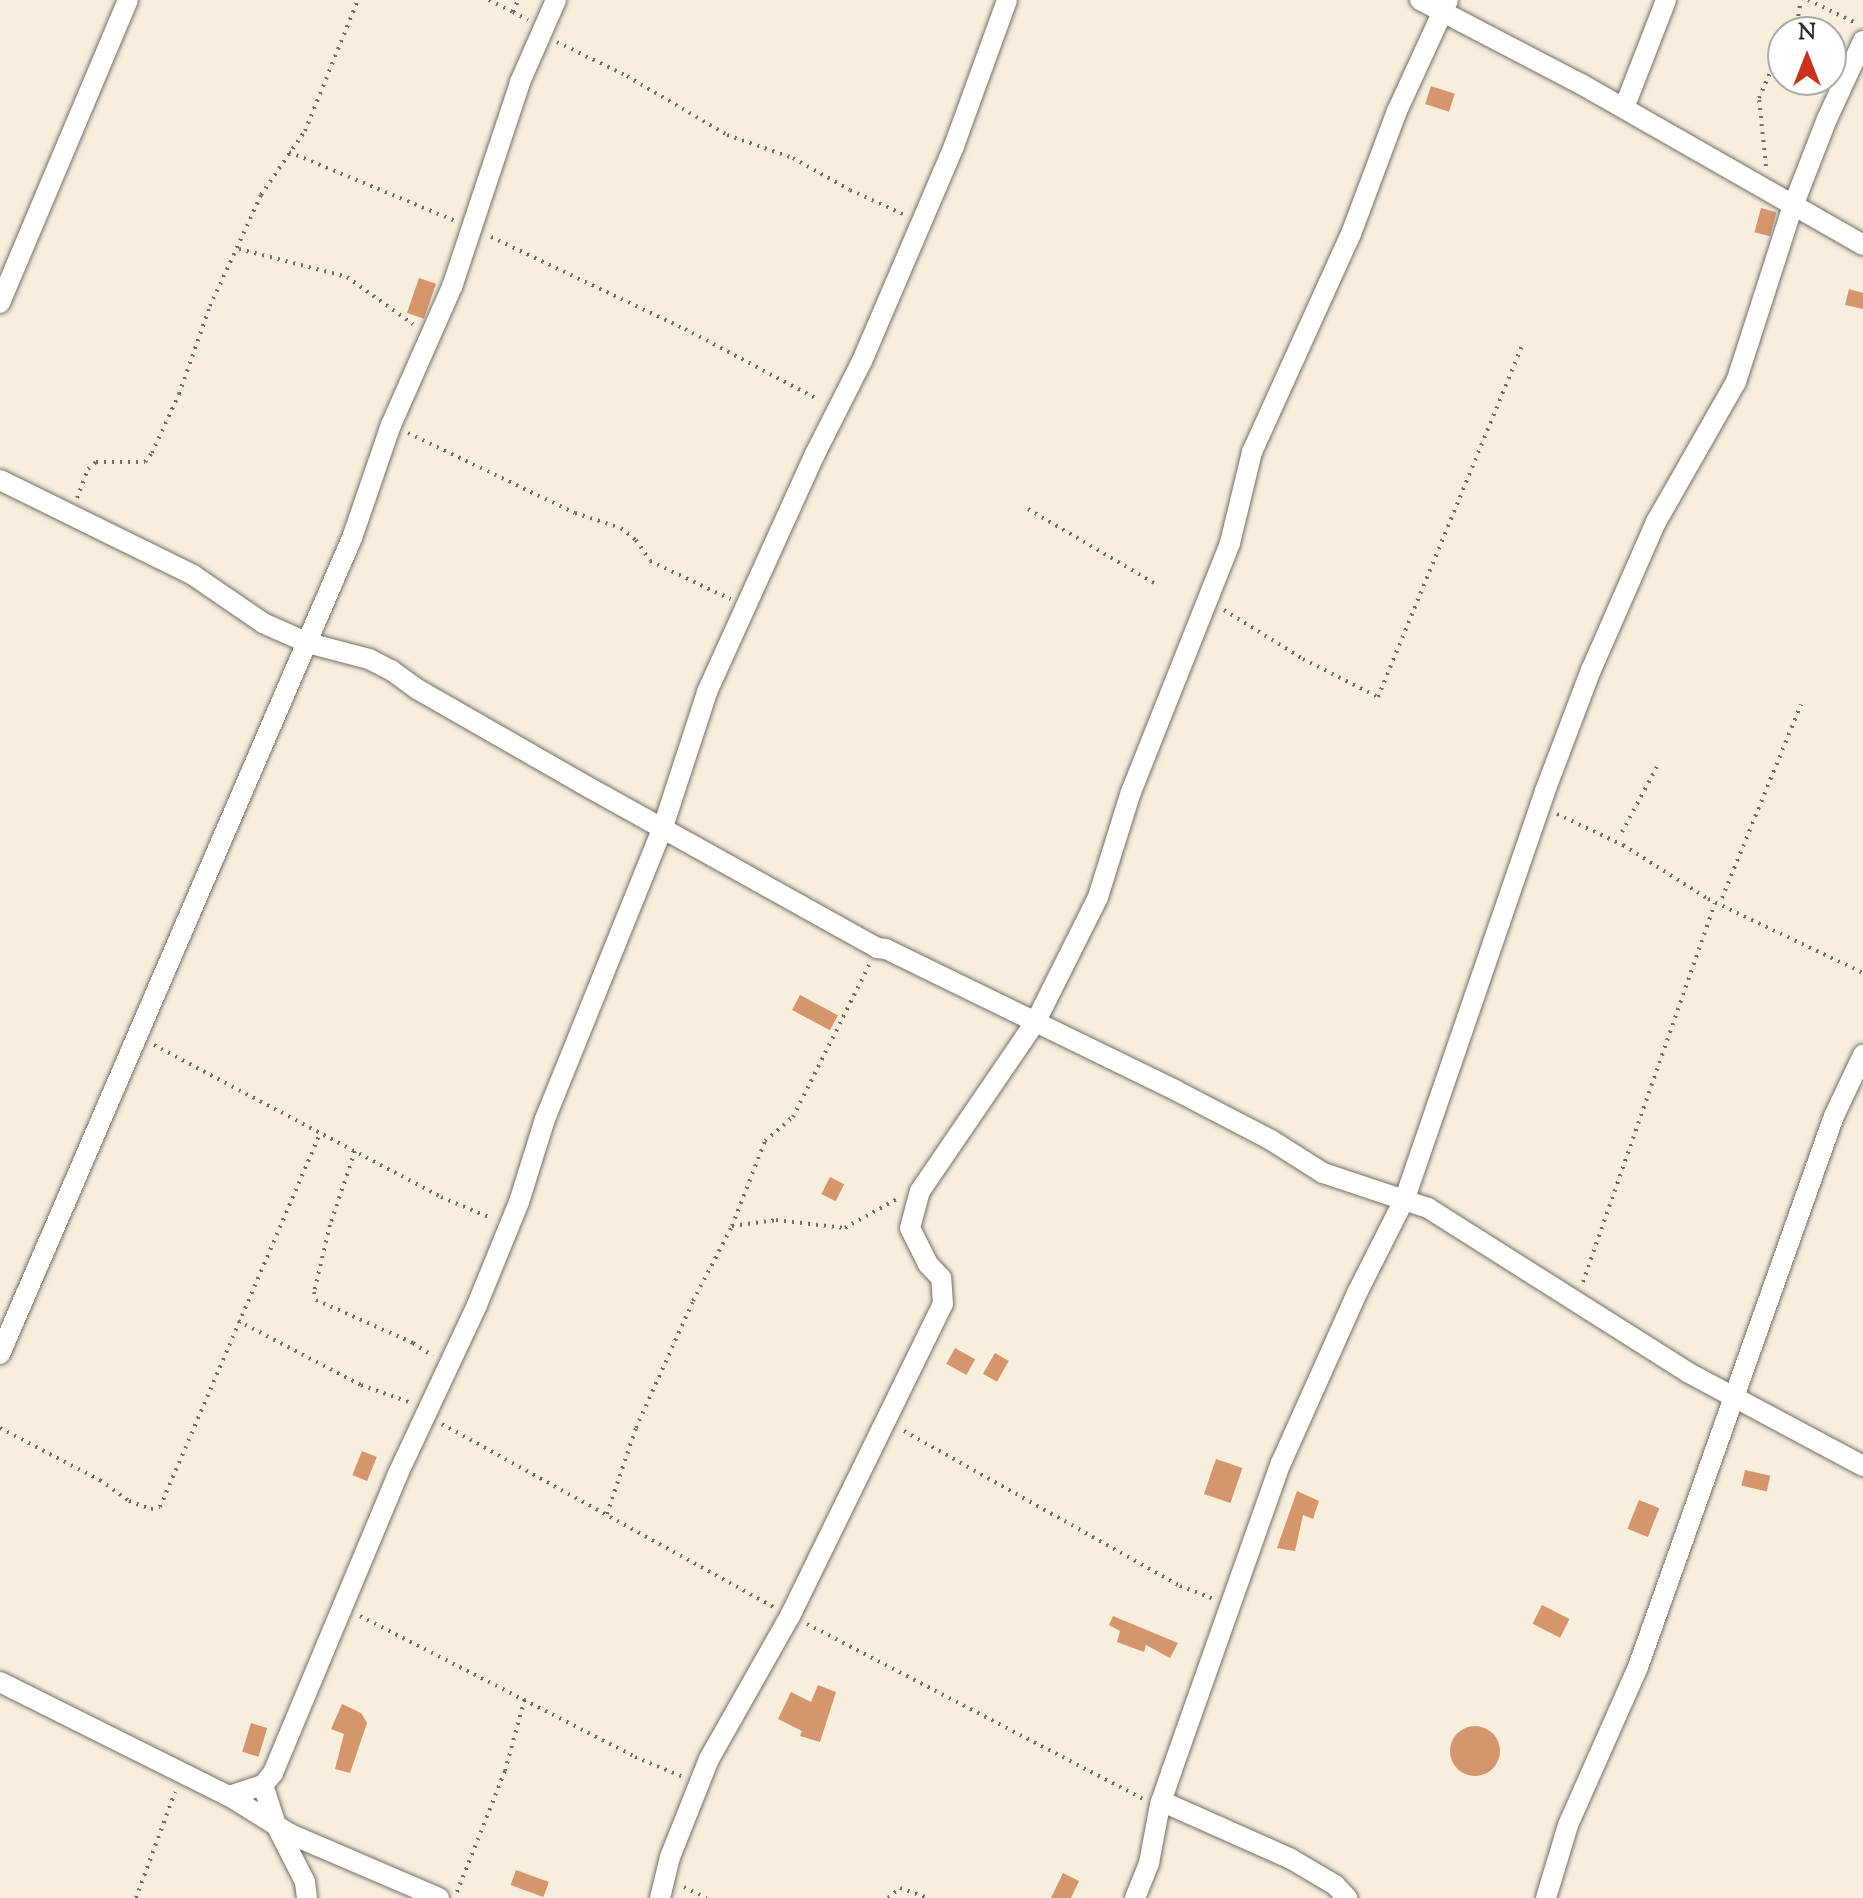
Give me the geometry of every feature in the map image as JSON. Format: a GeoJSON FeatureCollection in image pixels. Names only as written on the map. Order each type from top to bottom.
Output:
{"type":"FeatureCollection","features":[{"type":"Feature","properties":{"kind":"street"},"geometry":{"type":"LineString","coordinates":[[0,303],[128,0]]}},
{"type":"Feature","properties":{"kind":"street"},"geometry":{"type":"LineString","coordinates":[[0,1354],[352,538],[391,425],[433,334],[520,82],[556,0]]}},
{"type":"Feature","properties":{"kind":"street"},"geometry":{"type":"LineString","coordinates":[[229,1796],[263,1785],[273,1773],[510,1226],[545,1119],[663,827],[707,692],[862,361],[954,146],[1007,0]]}},
{"type":"Feature","properties":{"kind":"street"},"geometry":{"type":"LineString","coordinates":[[1420,0],[1447,6],[1863,245]]}},
{"type":"Feature","properties":{"kind":"street"},"geometry":{"type":"LineString","coordinates":[[1624,108],[1666,0]]}},
{"type":"Feature","properties":{"kind":"street"},"geometry":{"type":"LineString","coordinates":[[660,1898],[670,1857],[709,1759],[790,1616],[944,1298],[941,1278],[928,1264],[910,1228],[920,1191],[1036,1021],[1108,874],[1131,792],[1230,543],[1252,452],[1351,234],[1397,111],[1447,6]]}},
{"type":"Feature","properties":{"kind":"street"},"geometry":{"type":"LineString","coordinates":[[1135,1898],[1149,1863],[1161,1805],[1281,1463],[1365,1277],[1405,1198],[1540,807],[1591,670],[1656,522],[1736,382],[1793,206],[1827,119],[1863,41]]}},
{"type":"Feature","properties":{"kind":"street"},"geometry":{"type":"LineString","coordinates":[[0,480],[193,575],[263,623],[308,643],[369,659],[391,670],[417,689],[877,948],[886,949],[1036,1021],[1271,1140],[1323,1173],[1347,1184],[1405,1198],[1450,1221],[1735,1398],[1863,1466]]}},
{"type":"Feature","properties":{"kind":"street"},"geometry":{"type":"LineString","coordinates":[[1546,1898],[1568,1825],[1638,1667],[1834,1116],[1863,1055]]}},
{"type":"Feature","properties":{"kind":"street"},"geometry":{"type":"LineString","coordinates":[[0,1682],[191,1776],[276,1825],[408,1891],[439,1898]]}},
{"type":"Feature","properties":{"kind":"street"},"geometry":{"type":"LineString","coordinates":[[263,1785],[276,1825],[305,1882],[307,1898]]}},
{"type":"Feature","properties":{"kind":"street"},"geometry":{"type":"LineString","coordinates":[[1161,1805],[1291,1859],[1335,1885],[1347,1898]]}},
{"type":"Feature","properties":{"kind":"path"},"geometry":{"type":"LineString","coordinates":[[71,514],[88,469],[96,462],[145,462],[152,453],[179,394],[210,306],[239,249],[261,195],[305,131],[358,0]]}},
{"type":"Feature","properties":{"kind":"path"},"geometry":{"type":"LineString","coordinates":[[489,0],[513,12],[518,0]]}},
{"type":"Feature","properties":{"kind":"path"},"geometry":{"type":"LineString","coordinates":[[1808,0],[1863,26]]}},
{"type":"Feature","properties":{"kind":"path"},"geometry":{"type":"LineString","coordinates":[[541,34],[627,76],[727,135],[793,158],[850,190],[921,222]]}},
{"type":"Feature","properties":{"kind":"path"},"geometry":{"type":"LineString","coordinates":[[1763,188],[1766,161],[1759,98],[1767,80]]}},
{"type":"Feature","properties":{"kind":"path"},"geometry":{"type":"LineString","coordinates":[[289,152],[472,228],[685,329],[830,406]]}},
{"type":"Feature","properties":{"kind":"path"},"geometry":{"type":"LineString","coordinates":[[239,249],[347,277],[403,319],[433,334]]}},
{"type":"Feature","properties":{"kind":"path"},"geometry":{"type":"LineString","coordinates":[[1219,607],[1303,659],[1378,697],[1523,344]]}},
{"type":"Feature","properties":{"kind":"path"},"geometry":{"type":"LineString","coordinates":[[391,425],[575,513],[621,528],[636,540],[650,561],[746,607]]}},
{"type":"Feature","properties":{"kind":"path"},"geometry":{"type":"LineString","coordinates":[[1028,509],[1154,583]]}},
{"type":"Feature","properties":{"kind":"path"},"geometry":{"type":"LineString","coordinates":[[1722,898],[1801,704]]}},
{"type":"Feature","properties":{"kind":"path"},"geometry":{"type":"LineString","coordinates":[[1622,832],[1659,763]]}},
{"type":"Feature","properties":{"kind":"path"},"geometry":{"type":"LineString","coordinates":[[1540,807],[1623,845],[1715,903],[1863,973]]}},
{"type":"Feature","properties":{"kind":"path"},"geometry":{"type":"LineString","coordinates":[[1576,1302],[1715,903]]}},
{"type":"Feature","properties":{"kind":"path"},"geometry":{"type":"LineString","coordinates":[[607,1514],[636,1428],[732,1226],[765,1141],[793,1117],[877,948]]}},
{"type":"Feature","properties":{"kind":"path"},"geometry":{"type":"LineString","coordinates":[[137,1037],[441,1197],[510,1226]]}},
{"type":"Feature","properties":{"kind":"path"},"geometry":{"type":"LineString","coordinates":[[0,1428],[100,1480],[129,1501],[151,1509],[160,1507],[320,1134]]}},
{"type":"Feature","properties":{"kind":"path"},"geometry":{"type":"LineString","coordinates":[[355,1151],[330,1225],[314,1292],[316,1300],[413,1343],[449,1366]]}},
{"type":"Feature","properties":{"kind":"path"},"geometry":{"type":"LineString","coordinates":[[732,1226],[758,1220],[845,1228],[900,1197]]}},
{"type":"Feature","properties":{"kind":"path"},"geometry":{"type":"LineString","coordinates":[[238,1321],[361,1385],[427,1412],[790,1616],[1161,1805]]}},
{"type":"Feature","properties":{"kind":"path"},"geometry":{"type":"LineString","coordinates":[[884,1420],[1104,1540],[1180,1586],[1232,1607]]}},
{"type":"Feature","properties":{"kind":"path"},"geometry":{"type":"LineString","coordinates":[[343,1608],[656,1767],[699,1782]]}},
{"type":"Feature","properties":{"kind":"path"},"geometry":{"type":"LineString","coordinates":[[455,1898],[505,1771],[525,1698]]}},
{"type":"Feature","properties":{"kind":"path"},"geometry":{"type":"LineString","coordinates":[[136,1898],[170,1803],[191,1776]]}},
{"type":"Feature","properties":{"kind":"path"},"geometry":{"type":"LineString","coordinates":[[888,1898],[900,1888],[927,1898]]}},
{"type":"Feature","properties":{"kind":"building"},"geometry":{"type":"Polygon","coordinates":[[[1431,86],[1455,94],[1449,112],[1425,104],[1431,86]]]}},
{"type":"Feature","properties":{"kind":"building"},"geometry":{"type":"Polygon","coordinates":[[[1761,208],[1776,212],[1770,236],[1755,232],[1761,208]]]}},
{"type":"Feature","properties":{"kind":"building"},"geometry":{"type":"Polygon","coordinates":[[[419,278],[436,284],[424,319],[407,313],[419,278]]]}},
{"type":"Feature","properties":{"kind":"building"},"geometry":{"type":"Polygon","coordinates":[[[1849,289],[1863,293],[1863,309],[1845,305],[1849,289]]]}},
{"type":"Feature","properties":{"kind":"building"},"geometry":{"type":"Polygon","coordinates":[[[800,995],[838,1015],[830,1030],[792,1010],[800,995]]]}},
{"type":"Feature","properties":{"kind":"building"},"geometry":{"type":"Polygon","coordinates":[[[830,1177],[844,1184],[836,1201],[821,1194],[830,1177]]]}},
{"type":"Feature","properties":{"kind":"building"},"geometry":{"type":"Polygon","coordinates":[[[955,1348],[975,1359],[966,1375],[946,1364],[955,1348]]]}},
{"type":"Feature","properties":{"kind":"building"},"geometry":{"type":"Polygon","coordinates":[[[995,1353],[1009,1361],[997,1382],[983,1374],[995,1353]]]}},
{"type":"Feature","properties":{"kind":"building"},"geometry":{"type":"Polygon","coordinates":[[[362,1451],[377,1457],[367,1481],[352,1475],[362,1451]]]}},
{"type":"Feature","properties":{"kind":"building"},"geometry":{"type":"Polygon","coordinates":[[[1216,1459],[1242,1468],[1230,1503],[1204,1494],[1216,1459]]]}},
{"type":"Feature","properties":{"kind":"building"},"geometry":{"type":"Polygon","coordinates":[[[1745,1470],[1770,1476],[1767,1491],[1741,1486],[1745,1470]]]}},
{"type":"Feature","properties":{"kind":"building"},"geometry":{"type":"Polygon","coordinates":[[[1297,1491],[1319,1501],[1313,1519],[1303,1515],[1295,1551],[1277,1548],[1297,1491]]]}},
{"type":"Feature","properties":{"kind":"building"},"geometry":{"type":"Polygon","coordinates":[[[1639,1500],[1659,1508],[1648,1537],[1627,1529],[1639,1500]]]}},
{"type":"Feature","properties":{"kind":"building"},"geometry":{"type":"Polygon","coordinates":[[[1542,1605],[1570,1619],[1560,1638],[1532,1624],[1542,1605]]]}},
{"type":"Feature","properties":{"kind":"building"},"geometry":{"type":"Polygon","coordinates":[[[1113,1616],[1178,1643],[1170,1658],[1146,1645],[1144,1652],[1117,1642],[1120,1631],[1109,1625],[1113,1616]]]}},
{"type":"Feature","properties":{"kind":"building"},"geometry":{"type":"Polygon","coordinates":[[[818,1685],[836,1692],[820,1742],[800,1736],[802,1731],[778,1719],[791,1692],[811,1702],[818,1685]]]}},
{"type":"Feature","properties":{"kind":"building"},"geometry":{"type":"Polygon","coordinates":[[[342,1704],[361,1713],[367,1723],[350,1773],[335,1769],[344,1734],[331,1729],[342,1704]]]}},
{"type":"Feature","properties":{"kind":"building"},"geometry":{"type":"Polygon","coordinates":[[[251,1723],[267,1728],[258,1757],[242,1752],[251,1723]]]}},
{"type":"Feature","properties":{"kind":"building"},"geometry":{"type":"Polygon","coordinates":[[[1475,1726],[1493,1733],[1500,1751],[1493,1769],[1475,1776],[1457,1769],[1450,1751],[1457,1733],[1475,1726]]]}},
{"type":"Feature","properties":{"kind":"building"},"geometry":{"type":"Polygon","coordinates":[[[516,1870],[549,1882],[543,1897],[511,1885],[516,1870]]]}},
{"type":"Feature","properties":{"kind":"building"},"geometry":{"type":"Polygon","coordinates":[[[1063,1873],[1079,1881],[1071,1898],[1051,1898],[1063,1873]]]}}]}
